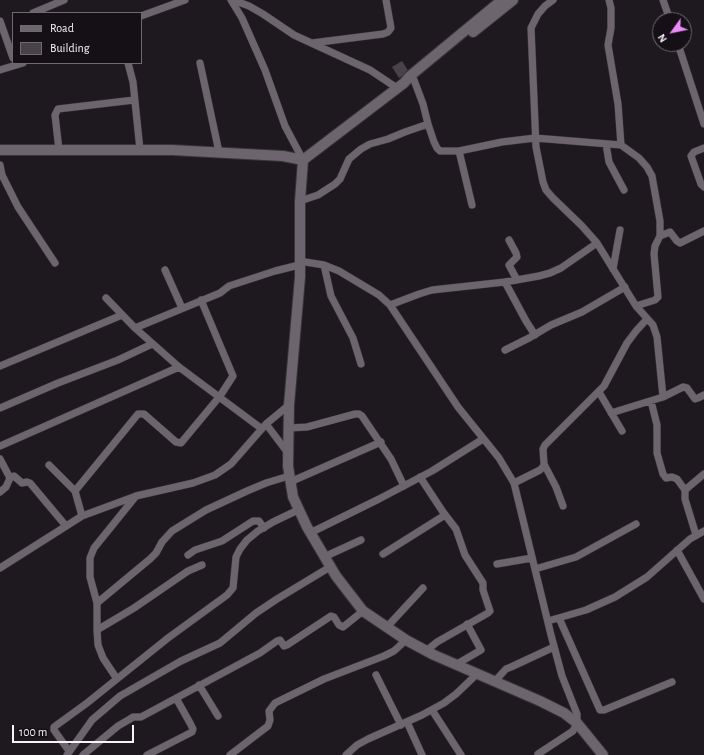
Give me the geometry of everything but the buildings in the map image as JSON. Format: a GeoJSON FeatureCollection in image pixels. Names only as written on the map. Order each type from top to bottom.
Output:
{"type":"FeatureCollection","features":[{"type":"Feature","properties":{"kind":"street"},"geometry":{"type":"LineString","coordinates":[[35,12],[51,3],[64,0]]}},
{"type":"Feature","properties":{"kind":"street"},"geometry":{"type":"LineString","coordinates":[[142,16],[185,0]]}},
{"type":"Feature","properties":{"kind":"street"},"geometry":{"type":"LineString","coordinates":[[232,0],[249,6],[294,35],[359,64],[407,82],[423,104],[428,124],[437,148],[440,151],[459,151],[502,142],[535,138],[621,145],[639,158],[647,167],[652,176],[660,221],[660,236],[655,246],[654,254],[658,297],[655,300],[636,306]]}},
{"type":"Feature","properties":{"kind":"street"},"geometry":{"type":"LineString","coordinates":[[232,0],[242,18],[265,70],[285,126],[303,160],[300,201],[300,277],[289,405],[288,453],[293,497],[298,510],[336,576],[363,611],[386,628],[426,651],[478,673],[564,713],[577,723],[603,755]]}},
{"type":"Feature","properties":{"kind":"street"},"geometry":{"type":"LineString","coordinates":[[312,43],[383,34],[388,32],[391,28],[386,0]]}},
{"type":"Feature","properties":{"kind":"street"},"geometry":{"type":"LineString","coordinates":[[407,82],[502,0]]}},
{"type":"Feature","properties":{"kind":"street"},"geometry":{"type":"LineString","coordinates":[[0,150],[172,150],[283,156],[303,160],[513,0]]}},
{"type":"Feature","properties":{"kind":"street"},"geometry":{"type":"LineString","coordinates":[[553,0],[538,14],[531,28],[535,138],[543,182],[546,190],[582,226],[596,243],[636,306],[653,325],[657,337],[663,397]]}},
{"type":"Feature","properties":{"kind":"street"},"geometry":{"type":"LineString","coordinates":[[609,0],[611,8],[611,28],[608,45],[618,104],[621,145]]}},
{"type":"Feature","properties":{"kind":"street"},"geometry":{"type":"LineString","coordinates":[[663,0],[667,12]]}},
{"type":"Feature","properties":{"kind":"street"},"geometry":{"type":"LineString","coordinates":[[0,21],[1,30],[12,56]]}},
{"type":"Feature","properties":{"kind":"street"},"geometry":{"type":"LineString","coordinates":[[681,52],[704,124]]}},
{"type":"Feature","properties":{"kind":"street"},"geometry":{"type":"LineString","coordinates":[[200,63],[219,152]]}},
{"type":"Feature","properties":{"kind":"street"},"geometry":{"type":"LineString","coordinates":[[0,70],[18,64]]}},
{"type":"Feature","properties":{"kind":"street"},"geometry":{"type":"LineString","coordinates":[[128,64],[140,150]]}},
{"type":"Feature","properties":{"kind":"street"},"geometry":{"type":"LineString","coordinates":[[59,150],[55,115],[58,109],[134,100]]}},
{"type":"Feature","properties":{"kind":"street"},"geometry":{"type":"LineString","coordinates":[[300,201],[318,195],[335,184],[340,179],[349,159],[361,148],[428,124]]}},
{"type":"Feature","properties":{"kind":"street"},"geometry":{"type":"LineString","coordinates":[[606,144],[609,162],[624,190]]}},
{"type":"Feature","properties":{"kind":"street"},"geometry":{"type":"LineString","coordinates":[[704,148],[694,152],[691,156],[701,184],[704,187]]}},
{"type":"Feature","properties":{"kind":"street"},"geometry":{"type":"LineString","coordinates":[[459,151],[472,205]]}},
{"type":"Feature","properties":{"kind":"street"},"geometry":{"type":"LineString","coordinates":[[0,165],[2,175],[18,207],[55,263]]}},
{"type":"Feature","properties":{"kind":"street"},"geometry":{"type":"LineString","coordinates":[[613,269],[620,230]]}},
{"type":"Feature","properties":{"kind":"street"},"geometry":{"type":"LineString","coordinates":[[660,236],[670,232],[680,243],[704,231]]}},
{"type":"Feature","properties":{"kind":"street"},"geometry":{"type":"LineString","coordinates":[[509,240],[517,257],[510,264],[517,280]]}},
{"type":"Feature","properties":{"kind":"street"},"geometry":{"type":"LineString","coordinates":[[390,305],[432,290],[505,282],[550,273],[560,268],[596,243]]}},
{"type":"Feature","properties":{"kind":"street"},"geometry":{"type":"LineString","coordinates":[[135,328],[220,293],[229,286],[299,263],[324,265],[339,271],[362,283],[390,305],[458,407],[499,458],[514,483],[554,647],[562,676],[575,709],[577,723],[573,731],[538,754]]}},
{"type":"Feature","properties":{"kind":"street"},"geometry":{"type":"LineString","coordinates":[[324,265],[332,296],[352,338],[361,364]]}},
{"type":"Feature","properties":{"kind":"street"},"geometry":{"type":"LineString","coordinates":[[165,270],[182,308]]}},
{"type":"Feature","properties":{"kind":"street"},"geometry":{"type":"LineString","coordinates":[[505,282],[526,322],[535,335]]}},
{"type":"Feature","properties":{"kind":"street"},"geometry":{"type":"LineString","coordinates":[[505,350],[550,326],[582,312],[625,287]]}},
{"type":"Feature","properties":{"kind":"street"},"geometry":{"type":"LineString","coordinates":[[106,298],[152,344],[220,396],[264,427],[288,453]]}},
{"type":"Feature","properties":{"kind":"street"},"geometry":{"type":"LineString","coordinates":[[75,492],[138,414],[144,414],[176,442],[181,443],[220,396],[233,376],[201,300]]}},
{"type":"Feature","properties":{"kind":"street"},"geometry":{"type":"LineString","coordinates":[[0,366],[122,314]]}},
{"type":"Feature","properties":{"kind":"street"},"geometry":{"type":"LineString","coordinates":[[563,506],[556,487],[544,464],[543,452],[545,445],[604,386],[627,343],[648,319]]}},
{"type":"Feature","properties":{"kind":"street"},"geometry":{"type":"LineString","coordinates":[[0,408],[58,383],[118,360],[152,344]]}},
{"type":"Feature","properties":{"kind":"street"},"geometry":{"type":"LineString","coordinates":[[0,446],[180,366]]}},
{"type":"Feature","properties":{"kind":"street"},"geometry":{"type":"LineString","coordinates":[[611,413],[663,397],[683,386],[687,388],[695,399],[704,395]]}},
{"type":"Feature","properties":{"kind":"street"},"geometry":{"type":"LineString","coordinates":[[599,392],[622,431]]}},
{"type":"Feature","properties":{"kind":"street"},"geometry":{"type":"LineString","coordinates":[[651,401],[657,425],[657,453],[663,474],[666,478],[675,477],[685,490],[685,499],[696,535]]}},
{"type":"Feature","properties":{"kind":"street"},"geometry":{"type":"LineString","coordinates":[[1,564],[82,516],[136,496],[193,483],[216,475],[231,464],[264,427],[289,405]]}},
{"type":"Feature","properties":{"kind":"street"},"geometry":{"type":"LineString","coordinates":[[289,428],[307,427],[359,414],[381,442],[396,467],[404,486]]}},
{"type":"Feature","properties":{"kind":"street"},"geometry":{"type":"LineString","coordinates":[[310,533],[404,486],[483,439]]}},
{"type":"Feature","properties":{"kind":"street"},"geometry":{"type":"LineString","coordinates":[[98,603],[150,559],[172,531],[206,510],[266,483],[290,479],[381,442]]}},
{"type":"Feature","properties":{"kind":"street"},"geometry":{"type":"LineString","coordinates":[[0,459],[10,478]]}},
{"type":"Feature","properties":{"kind":"street"},"geometry":{"type":"LineString","coordinates":[[514,483],[540,470],[544,464]]}},
{"type":"Feature","properties":{"kind":"street"},"geometry":{"type":"LineString","coordinates":[[49,465],[75,492],[82,516]]}},
{"type":"Feature","properties":{"kind":"street"},"geometry":{"type":"LineString","coordinates":[[685,490],[704,474]]}},
{"type":"Feature","properties":{"kind":"street"},"geometry":{"type":"LineString","coordinates":[[10,478],[14,476],[22,483],[30,483],[66,526]]}},
{"type":"Feature","properties":{"kind":"street"},"geometry":{"type":"LineString","coordinates":[[420,477],[456,529],[465,555],[483,583],[483,590],[489,608],[488,613],[437,642],[426,651]]}},
{"type":"Feature","properties":{"kind":"street"},"geometry":{"type":"LineString","coordinates":[[0,492],[6,487],[10,478]]}},
{"type":"Feature","properties":{"kind":"street"},"geometry":{"type":"LineString","coordinates":[[117,679],[100,652],[97,630],[98,603],[90,578],[90,558],[94,548],[136,496]]}},
{"type":"Feature","properties":{"kind":"street"},"geometry":{"type":"LineString","coordinates":[[298,510],[264,528],[247,540],[236,557],[234,583],[231,592],[168,638],[54,727],[54,730],[68,753],[92,720],[120,696],[181,662],[220,643],[256,613],[330,566]]}},
{"type":"Feature","properties":{"kind":"street"},"geometry":{"type":"LineString","coordinates":[[383,554],[445,515]]}},
{"type":"Feature","properties":{"kind":"street"},"geometry":{"type":"LineString","coordinates":[[188,555],[195,550],[222,541],[253,521],[258,520],[264,528]]}},
{"type":"Feature","properties":{"kind":"street"},"geometry":{"type":"LineString","coordinates":[[535,569],[576,557],[636,524]]}},
{"type":"Feature","properties":{"kind":"street"},"geometry":{"type":"LineString","coordinates":[[548,622],[586,610],[615,597],[647,577],[677,550],[696,535],[704,531]]}},
{"type":"Feature","properties":{"kind":"street"},"geometry":{"type":"LineString","coordinates":[[324,557],[361,540]]}},
{"type":"Feature","properties":{"kind":"street"},"geometry":{"type":"LineString","coordinates":[[677,550],[704,599]]}},
{"type":"Feature","properties":{"kind":"street"},"geometry":{"type":"LineString","coordinates":[[497,564],[532,558]]}},
{"type":"Feature","properties":{"kind":"street"},"geometry":{"type":"LineString","coordinates":[[97,630],[134,608],[188,571],[202,565]]}},
{"type":"Feature","properties":{"kind":"street"},"geometry":{"type":"LineString","coordinates":[[386,628],[423,588]]}},
{"type":"Feature","properties":{"kind":"street"},"geometry":{"type":"LineString","coordinates":[[83,755],[124,723],[133,718],[141,717],[260,653],[278,640],[281,641],[284,646],[287,645],[331,616],[334,617],[339,625],[343,627],[363,611]]}},
{"type":"Feature","properties":{"kind":"street"},"geometry":{"type":"LineString","coordinates":[[559,618],[600,710],[604,710],[672,682]]}},
{"type":"Feature","properties":{"kind":"street"},"geometry":{"type":"LineString","coordinates":[[457,664],[481,650],[467,624]]}},
{"type":"Feature","properties":{"kind":"street"},"geometry":{"type":"LineString","coordinates":[[230,755],[268,726],[270,720],[269,712],[275,703],[324,680],[384,656],[394,651],[406,640]]}},
{"type":"Feature","properties":{"kind":"street"},"geometry":{"type":"LineString","coordinates":[[495,681],[506,669],[511,666],[554,647]]}},
{"type":"Feature","properties":{"kind":"street"},"geometry":{"type":"LineString","coordinates":[[346,755],[357,744],[432,710],[456,694],[478,673]]}},
{"type":"Feature","properties":{"kind":"street"},"geometry":{"type":"LineString","coordinates":[[376,675],[422,755]]}},
{"type":"Feature","properties":{"kind":"street"},"geometry":{"type":"LineString","coordinates":[[199,685],[218,716]]}},
{"type":"Feature","properties":{"kind":"street"},"geometry":{"type":"LineString","coordinates":[[147,755],[192,732],[193,729],[176,698]]}},
{"type":"Feature","properties":{"kind":"street"},"geometry":{"type":"LineString","coordinates":[[432,710],[461,755]]}}]}
